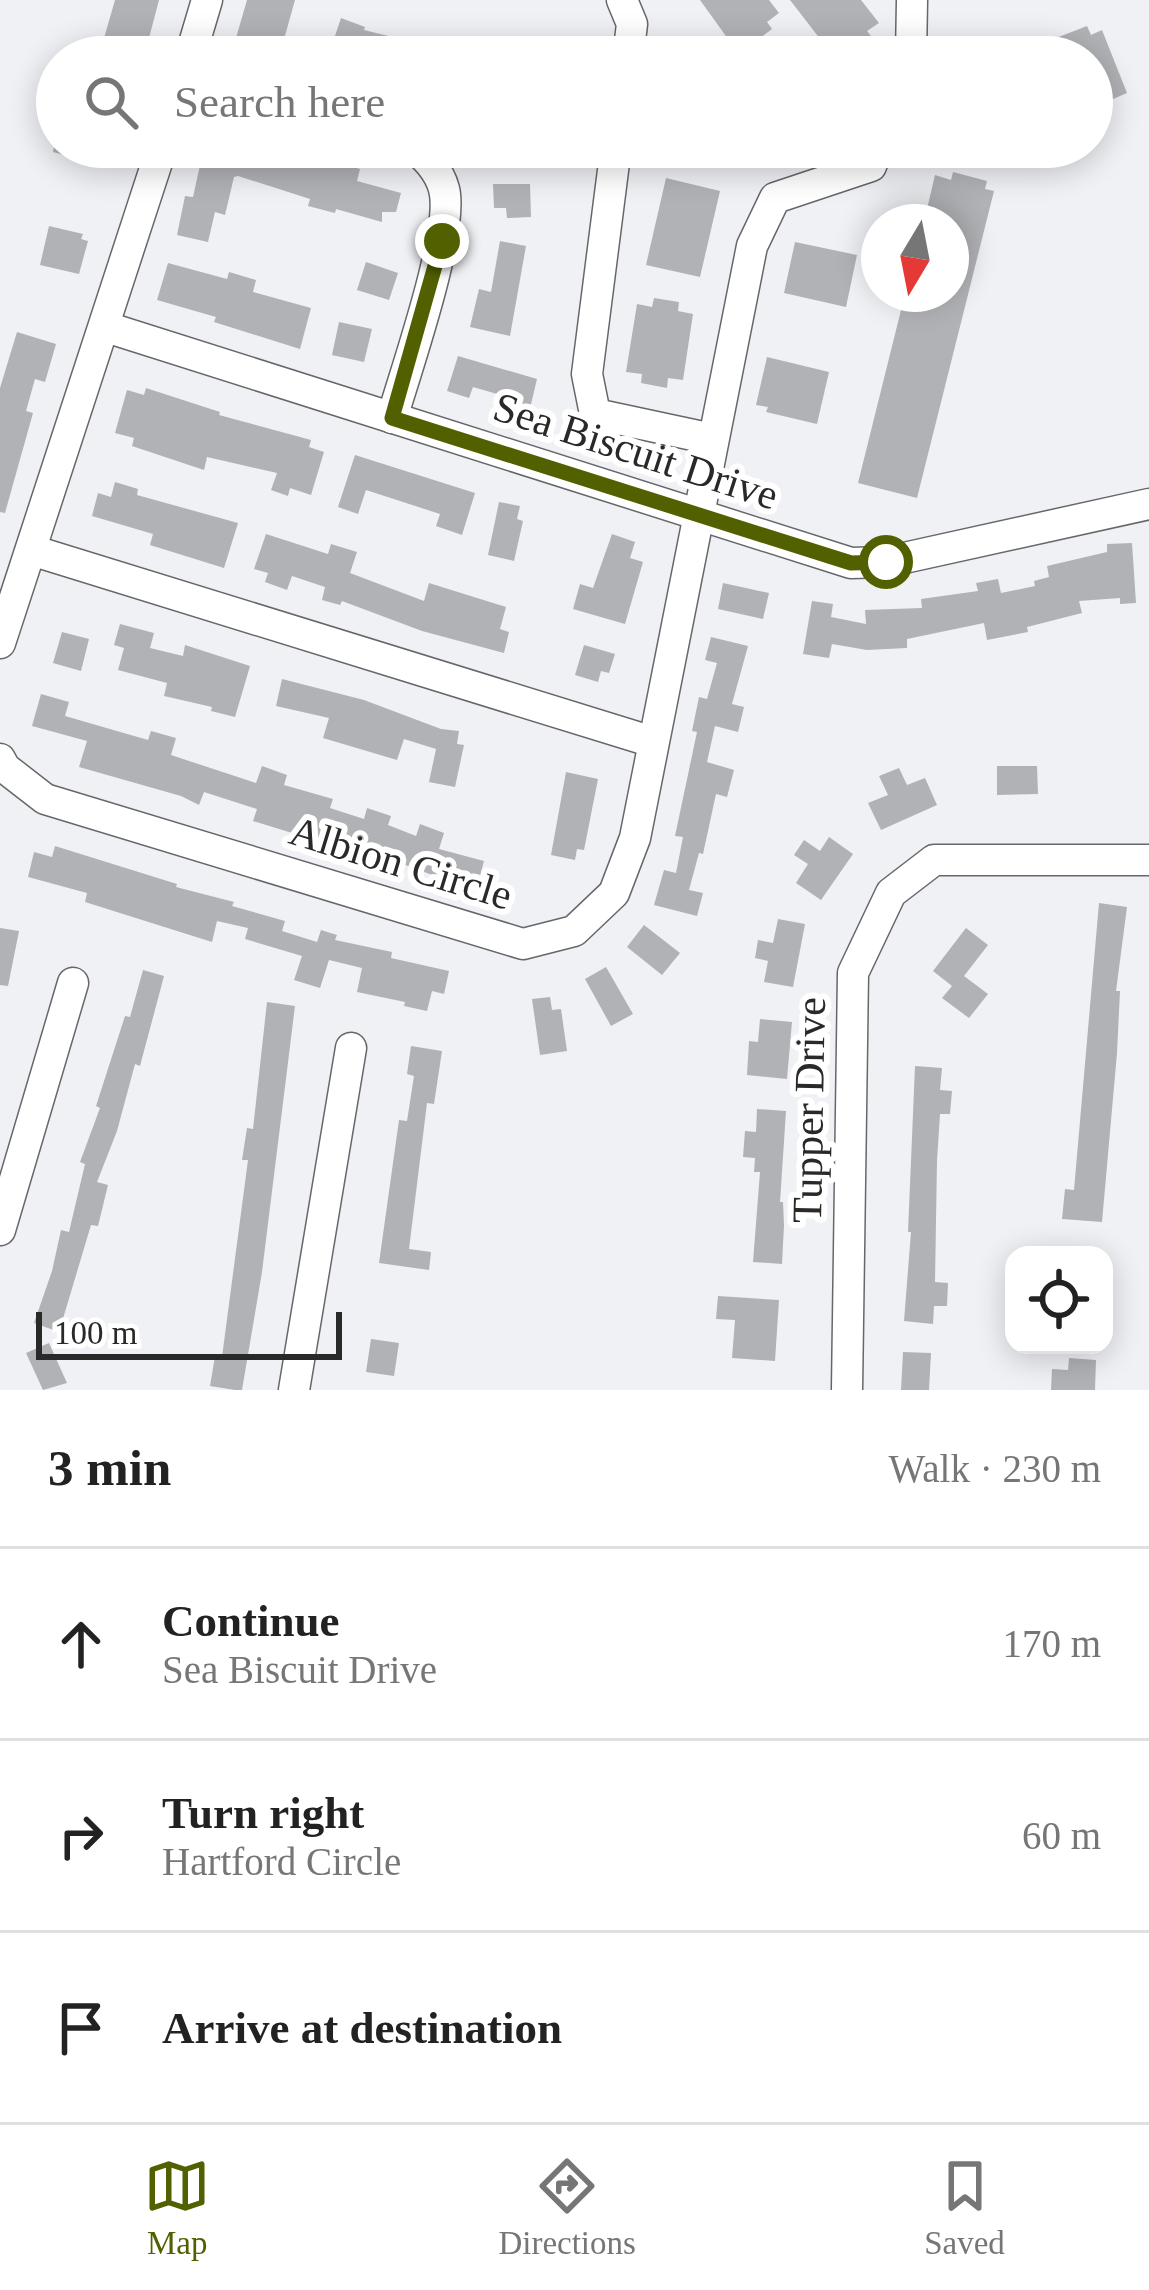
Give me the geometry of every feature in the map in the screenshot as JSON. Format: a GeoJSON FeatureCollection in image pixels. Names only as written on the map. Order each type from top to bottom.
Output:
{"type":"FeatureCollection","features":[{"type":"Feature","properties":{"kind":"street"},"geometry":{"type":"LineString","coordinates":[[196,36],[207,0]]}},
{"type":"Feature","properties":{"kind":"street"},"geometry":{"type":"LineString","coordinates":[[622,0],[632,24],[631,36]]}},
{"type":"Feature","properties":{"kind":"street"},"geometry":{"type":"LineString","coordinates":[[911,36],[912,0]]}},
{"type":"Feature","properties":{"kind":"street"},"geometry":{"type":"LineString","coordinates":[[0,643],[155,168]]}},
{"type":"Feature","properties":{"kind":"street"},"geometry":{"type":"LineString","coordinates":[[392,418],[442,241],[444,189],[432,168]]}},
{"type":"Feature","properties":{"kind":"street"},"geometry":{"type":"LineString","coordinates":[[613,168],[587,374],[595,414],[712,439]]}},
{"type":"Feature","properties":{"kind":"street","name":"Albion Circle"},"geometry":{"type":"LineString","coordinates":[[0,759],[45,799],[523,944],[574,931],[614,893],[635,838],[752,246],[775,198],[865,168]]}},
{"type":"Feature","properties":{"kind":"street","name":"Sea Biscuit Drive"},"geometry":{"type":"LineString","coordinates":[[106,327],[851,563],[886,562],[1149,504]]}},
{"type":"Feature","properties":{"kind":"street"},"geometry":{"type":"LineString","coordinates":[[31,550],[653,742]]}},
{"type":"Feature","properties":{"kind":"street","name":"Tupper Drive"},"geometry":{"type":"LineString","coordinates":[[847,1390],[854,974],[891,893],[934,860],[1149,860]]}},
{"type":"Feature","properties":{"kind":"street"},"geometry":{"type":"LineString","coordinates":[[0,1230],[74,983]]}},
{"type":"Feature","properties":{"kind":"street"},"geometry":{"type":"LineString","coordinates":[[294,1390],[351,1048]]}},
{"type":"Feature","properties":{"kind":"building"},"geometry":{"type":"Polygon","coordinates":[[[115,0],[159,0],[150,36],[105,36],[115,0]]]}},
{"type":"Feature","properties":{"kind":"building"},"geometry":{"type":"Polygon","coordinates":[[[247,0],[295,0],[285,36],[237,36],[247,0]]]}},
{"type":"Feature","properties":{"kind":"building"},"geometry":{"type":"Polygon","coordinates":[[[700,0],[769,0],[779,13],[767,22],[772,29],[763,36],[726,36],[700,0]]]}},
{"type":"Feature","properties":{"kind":"building"},"geometry":{"type":"Polygon","coordinates":[[[790,0],[861,0],[879,23],[867,31],[871,36],[818,36],[790,0]]]}},
{"type":"Feature","properties":{"kind":"building"},"geometry":{"type":"Polygon","coordinates":[[[341,18],[388,36],[335,36],[341,18]]]}},
{"type":"Feature","properties":{"kind":"building"},"geometry":{"type":"Polygon","coordinates":[[[1087,26],[1091,35],[1102,30],[1104,36],[1061,36],[1087,26]]]}},
{"type":"Feature","properties":{"kind":"building"},"geometry":{"type":"Polygon","coordinates":[[[1113,58],[1127,93],[1113,99],[1113,58]]]}},
{"type":"Feature","properties":{"kind":"building"},"geometry":{"type":"Polygon","coordinates":[[[199,168],[357,168],[357,181],[401,193],[396,212],[382,212],[382,222],[308,206],[310,199],[234,177],[225,215],[215,212],[208,242],[177,235],[185,196],[193,197],[199,168]]]}},
{"type":"Feature","properties":{"kind":"building"},"geometry":{"type":"Polygon","coordinates":[[[953,172],[987,181],[985,189],[994,191],[969,291],[969,204],[928,204],[935,175],[951,180],[953,172]]]}},
{"type":"Feature","properties":{"kind":"building"},"geometry":{"type":"Polygon","coordinates":[[[666,178],[720,191],[700,277],[646,265],[666,178]]]}},
{"type":"Feature","properties":{"kind":"building"},"geometry":{"type":"Polygon","coordinates":[[[493,184],[530,184],[531,217],[507,218],[506,208],[494,208],[493,184]]]}},
{"type":"Feature","properties":{"kind":"building"},"geometry":{"type":"Polygon","coordinates":[[[49,226],[83,234],[81,239],[88,241],[79,274],[40,265],[49,226]]]}},
{"type":"Feature","properties":{"kind":"building"},"geometry":{"type":"Polygon","coordinates":[[[500,241],[526,246],[510,336],[470,327],[479,289],[491,292],[500,241]]]}},
{"type":"Feature","properties":{"kind":"building"},"geometry":{"type":"Polygon","coordinates":[[[795,242],[857,255],[846,307],[784,293],[795,242]]]}},
{"type":"Feature","properties":{"kind":"building"},"geometry":{"type":"Polygon","coordinates":[[[366,262],[398,273],[389,300],[357,290],[366,262]]]}},
{"type":"Feature","properties":{"kind":"building"},"geometry":{"type":"Polygon","coordinates":[[[168,263],[227,279],[229,272],[256,280],[253,292],[311,308],[300,349],[157,300],[168,263]]]}},
{"type":"Feature","properties":{"kind":"building"},"geometry":{"type":"Polygon","coordinates":[[[654,298],[679,302],[678,311],[693,314],[683,380],[668,378],[667,388],[641,383],[642,374],[626,372],[637,304],[652,307],[654,298]]]}},
{"type":"Feature","properties":{"kind":"building"},"geometry":{"type":"Polygon","coordinates":[[[901,312],[964,312],[917,498],[858,483],[901,312]]]}},
{"type":"Feature","properties":{"kind":"building"},"geometry":{"type":"Polygon","coordinates":[[[339,322],[372,329],[364,362],[332,355],[339,322]]]}},
{"type":"Feature","properties":{"kind":"building"},"geometry":{"type":"Polygon","coordinates":[[[17,332],[56,344],[45,382],[35,379],[26,411],[33,413],[5,513],[0,512],[0,388],[17,332]]]}},
{"type":"Feature","properties":{"kind":"building"},"geometry":{"type":"Polygon","coordinates":[[[458,356],[537,379],[527,421],[499,414],[504,396],[473,387],[469,398],[447,391],[458,356]]]}},
{"type":"Feature","properties":{"kind":"building"},"geometry":{"type":"Polygon","coordinates":[[[767,357],[829,372],[817,424],[766,412],[768,407],[756,405],[767,357]]]}},
{"type":"Feature","properties":{"kind":"building"},"geometry":{"type":"Polygon","coordinates":[[[146,388],[219,415],[311,440],[309,447],[324,452],[311,495],[290,488],[288,496],[271,490],[277,473],[207,457],[204,470],[132,446],[134,438],[115,433],[127,390],[144,395],[146,388]]]}},
{"type":"Feature","properties":{"kind":"building"},"geometry":{"type":"Polygon","coordinates":[[[355,455],[475,493],[462,535],[436,526],[440,514],[366,490],[358,514],[338,507],[355,455]]]}},
{"type":"Feature","properties":{"kind":"building"},"geometry":{"type":"Polygon","coordinates":[[[115,482],[138,489],[137,495],[238,523],[224,568],[150,545],[153,534],[92,516],[98,493],[111,497],[115,482]]]}},
{"type":"Feature","properties":{"kind":"building"},"geometry":{"type":"Polygon","coordinates":[[[499,502],[520,506],[517,519],[523,521],[514,561],[488,555],[499,502]]]}},
{"type":"Feature","properties":{"kind":"building"},"geometry":{"type":"Polygon","coordinates":[[[266,534],[328,554],[331,544],[357,552],[350,573],[424,601],[429,583],[506,607],[500,629],[509,632],[504,653],[422,631],[342,601],[340,605],[322,600],[325,587],[292,576],[287,590],[265,582],[268,573],[254,569],[266,534]]]}},
{"type":"Feature","properties":{"kind":"building"},"geometry":{"type":"Polygon","coordinates":[[[612,534],[635,542],[630,558],[643,562],[625,624],[573,609],[580,584],[593,588],[612,534]]]}},
{"type":"Feature","properties":{"kind":"building"},"geometry":{"type":"Polygon","coordinates":[[[1132,543],[1136,603],[1120,604],[1120,598],[1079,601],[1082,613],[987,640],[984,623],[907,639],[907,648],[867,650],[832,644],[829,658],[803,654],[812,601],[833,604],[831,617],[866,624],[865,610],[922,608],[921,599],[978,591],[976,583],[998,579],[1001,593],[1035,586],[1034,581],[1049,577],[1047,566],[1107,552],[1107,544],[1132,543]]]}},
{"type":"Feature","properties":{"kind":"building"},"geometry":{"type":"Polygon","coordinates":[[[723,583],[769,593],[763,619],[718,609],[723,583]]]}},
{"type":"Feature","properties":{"kind":"building"},"geometry":{"type":"Polygon","coordinates":[[[120,624],[154,633],[150,648],[183,656],[185,645],[250,666],[235,717],[164,696],[167,683],[118,670],[124,648],[114,645],[120,624]]]}},
{"type":"Feature","properties":{"kind":"building"},"geometry":{"type":"Polygon","coordinates":[[[62,632],[89,639],[81,671],[53,663],[62,632]]]}},
{"type":"Feature","properties":{"kind":"building"},"geometry":{"type":"Polygon","coordinates":[[[711,637],[748,646],[732,704],[744,707],[738,732],[715,726],[707,762],[734,770],[727,797],[716,794],[703,854],[699,853],[689,890],[703,893],[697,916],[654,905],[664,870],[676,873],[683,837],[675,836],[697,732],[692,731],[699,697],[707,699],[717,663],[705,660],[711,637]]]}},
{"type":"Feature","properties":{"kind":"building"},"geometry":{"type":"Polygon","coordinates":[[[584,645],[615,654],[609,673],[601,671],[598,682],[575,675],[584,645]]]}},
{"type":"Feature","properties":{"kind":"building"},"geometry":{"type":"Polygon","coordinates":[[[282,679],[459,731],[457,744],[464,745],[455,787],[429,782],[436,749],[404,739],[397,760],[323,738],[329,718],[276,706],[282,679]]]}},
{"type":"Feature","properties":{"kind":"building"},"geometry":{"type":"Polygon","coordinates":[[[41,694],[69,702],[65,716],[148,740],[151,731],[176,738],[171,755],[256,783],[262,766],[287,775],[284,785],[333,799],[330,808],[364,819],[367,808],[391,816],[388,825],[416,836],[420,824],[444,833],[439,849],[484,861],[476,891],[378,855],[376,859],[253,821],[257,809],[204,792],[199,805],[79,767],[87,741],[32,726],[41,694]]]}},
{"type":"Feature","properties":{"kind":"building"},"geometry":{"type":"Polygon","coordinates":[[[997,766],[1037,766],[1038,794],[997,795],[997,766]]]}},
{"type":"Feature","properties":{"kind":"building"},"geometry":{"type":"Polygon","coordinates":[[[899,768],[907,785],[925,778],[937,805],[881,830],[868,803],[888,795],[879,776],[899,768]]]}},
{"type":"Feature","properties":{"kind":"building"},"geometry":{"type":"Polygon","coordinates":[[[566,772],[598,779],[584,850],[577,849],[575,860],[551,855],[566,772]]]}},
{"type":"Feature","properties":{"kind":"building"},"geometry":{"type":"Polygon","coordinates":[[[829,837],[853,854],[821,900],[796,883],[808,864],[794,855],[804,840],[820,851],[829,837]]]}},
{"type":"Feature","properties":{"kind":"building"},"geometry":{"type":"Polygon","coordinates":[[[55,846],[285,921],[282,931],[317,942],[321,930],[337,935],[335,940],[392,952],[391,958],[449,971],[444,994],[432,991],[427,1011],[404,1006],[405,1002],[357,992],[362,968],[329,960],[320,988],[294,980],[302,956],[245,939],[248,928],[217,921],[212,942],[85,902],[87,893],[28,877],[34,852],[52,857],[55,846]]]}},
{"type":"Feature","properties":{"kind":"building"},"geometry":{"type":"Polygon","coordinates":[[[1099,903],[1127,907],[1116,991],[1120,991],[1117,1053],[1102,1222],[1062,1219],[1065,1189],[1074,1190],[1099,903]]]}},
{"type":"Feature","properties":{"kind":"building"},"geometry":{"type":"Polygon","coordinates":[[[778,919],[805,924],[793,987],[764,982],[768,961],[755,958],[758,940],[773,943],[778,919]]]}},
{"type":"Feature","properties":{"kind":"building"},"geometry":{"type":"Polygon","coordinates":[[[644,925],[680,953],[662,975],[627,947],[644,925]]]}},
{"type":"Feature","properties":{"kind":"building"},"geometry":{"type":"Polygon","coordinates":[[[0,928],[19,931],[8,986],[0,985],[0,928]]]}},
{"type":"Feature","properties":{"kind":"building"},"geometry":{"type":"Polygon","coordinates":[[[966,928],[988,945],[964,976],[988,994],[969,1018],[942,998],[952,986],[933,971],[966,928]]]}},
{"type":"Feature","properties":{"kind":"building"},"geometry":{"type":"Polygon","coordinates":[[[606,967],[633,1014],[611,1026],[585,979],[606,967]]]}},
{"type":"Feature","properties":{"kind":"building"},"geometry":{"type":"Polygon","coordinates":[[[143,970],[164,976],[140,1066],[135,1064],[97,1182],[108,1185],[98,1226],[91,1225],[59,1332],[34,1323],[61,1230],[69,1232],[85,1164],[80,1162],[143,970]]]}},
{"type":"Feature","properties":{"kind":"building"},"geometry":{"type":"Polygon","coordinates":[[[550,997],[552,1010],[561,1009],[567,1051],[540,1055],[532,999],[550,997]]]}},
{"type":"Feature","properties":{"kind":"building"},"geometry":{"type":"Polygon","coordinates":[[[267,1002],[295,1006],[262,1272],[242,1390],[235,1390],[210,1386],[215,1356],[222,1357],[248,1160],[242,1160],[247,1128],[253,1129],[267,1002]]]}},
{"type":"Feature","properties":{"kind":"building"},"geometry":{"type":"Polygon","coordinates":[[[760,1019],[792,1022],[787,1079],[747,1075],[749,1041],[758,1042],[760,1019]]]}},
{"type":"Feature","properties":{"kind":"building"},"geometry":{"type":"Polygon","coordinates":[[[411,1046],[442,1051],[434,1104],[427,1103],[409,1249],[431,1252],[429,1270],[379,1263],[399,1120],[407,1121],[414,1076],[407,1074],[411,1046]]]}},
{"type":"Feature","properties":{"kind":"building"},"geometry":{"type":"Polygon","coordinates":[[[915,1066],[942,1068],[940,1090],[952,1091],[950,1114],[940,1114],[937,1161],[935,1282],[948,1283],[947,1306],[934,1306],[933,1324],[904,1321],[915,1066]]]}},
{"type":"Feature","properties":{"kind":"building"},"geometry":{"type":"Polygon","coordinates":[[[757,1109],[786,1111],[780,1202],[782,1264],[753,1262],[760,1172],[754,1172],[755,1158],[743,1157],[745,1131],[756,1132],[757,1109]]]}},
{"type":"Feature","properties":{"kind":"building"},"geometry":{"type":"Polygon","coordinates":[[[718,1296],[779,1300],[775,1361],[732,1358],[735,1320],[716,1319],[718,1296]]]}},
{"type":"Feature","properties":{"kind":"building"},"geometry":{"type":"Polygon","coordinates":[[[371,1339],[399,1343],[394,1376],[366,1372],[371,1339]]]}},
{"type":"Feature","properties":{"kind":"building"},"geometry":{"type":"Polygon","coordinates":[[[49,1343],[67,1383],[43,1390],[26,1353],[49,1343]]]}},
{"type":"Feature","properties":{"kind":"building"},"geometry":{"type":"Polygon","coordinates":[[[903,1352],[931,1353],[929,1390],[901,1390],[903,1352]]]}},
{"type":"Feature","properties":{"kind":"building"},"geometry":{"type":"Polygon","coordinates":[[[1069,1358],[1096,1360],[1095,1390],[1051,1390],[1052,1369],[1068,1370],[1069,1358]]]}},
{"type":"Feature","properties":{"kind":"route"},"geometry":{"type":"LineString","coordinates":[[442,241],[392,418],[851,563],[886,562]]}}]}
